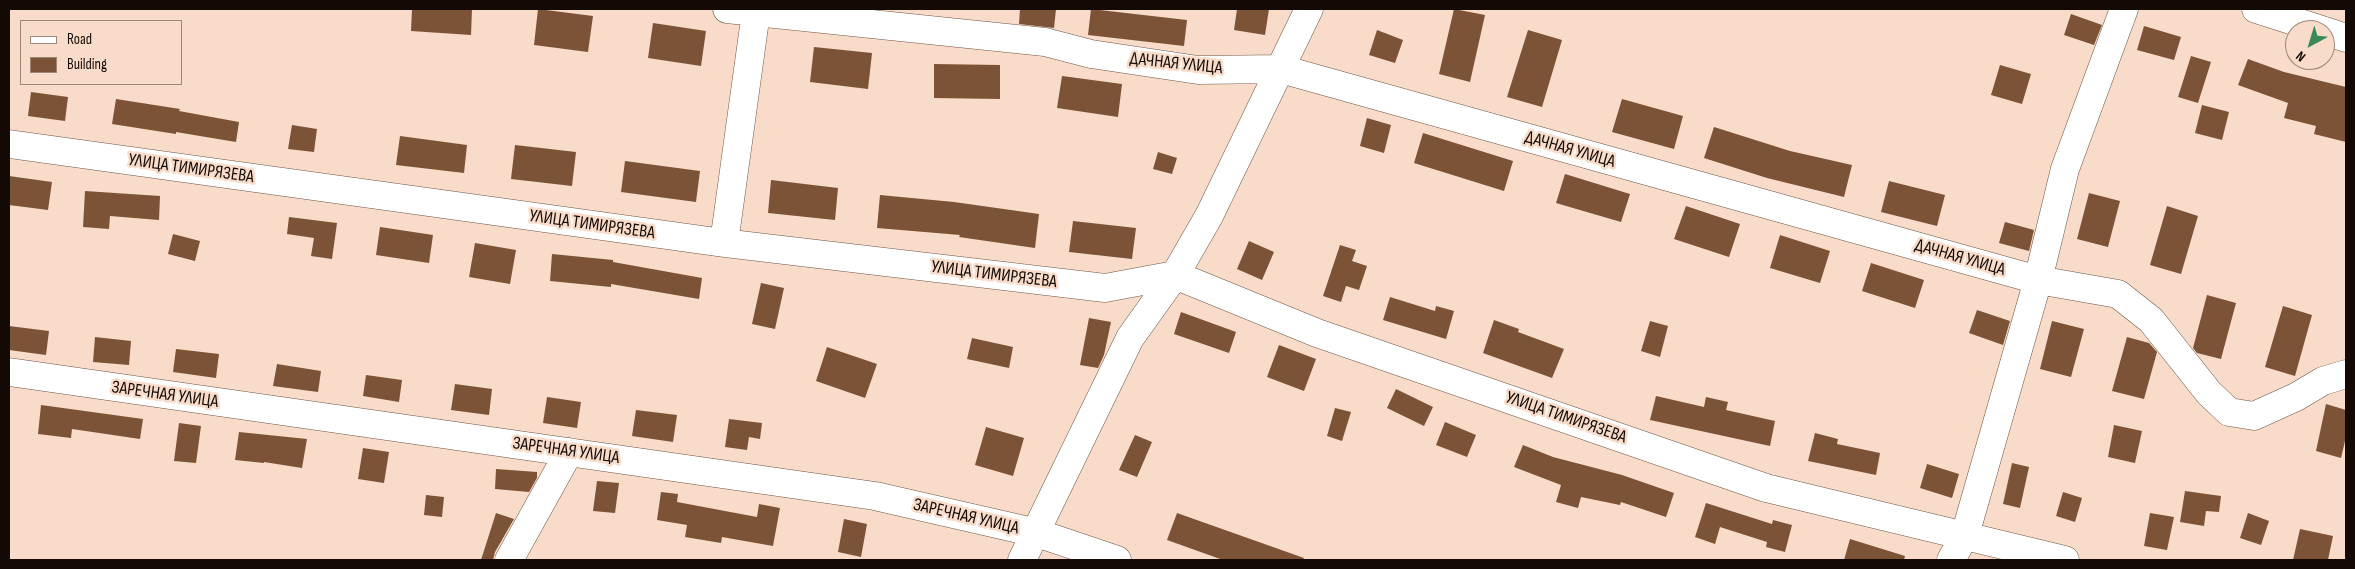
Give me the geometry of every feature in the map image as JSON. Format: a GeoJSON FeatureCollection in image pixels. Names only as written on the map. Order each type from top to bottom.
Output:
{"type":"FeatureCollection","features":[{"type":"Feature","properties":{"kind":"street","name":"ДАЧНАЯ УЛИЦА"},"geometry":{"type":"LineString","coordinates":[[727,9],[1045,42],[1091,54],[1198,70],[1281,69],[2038,280],[2118,294],[2151,320],[2209,393],[2229,412],[2254,416],[2296,397],[2323,381],[2346,374]]}},
{"type":"Feature","properties":{"kind":"street"},"geometry":{"type":"LineString","coordinates":[[1022,560],[1037,534],[1130,338],[1175,275],[1209,216],[1309,9]]}},
{"type":"Feature","properties":{"kind":"street"},"geometry":{"type":"LineString","coordinates":[[1951,560],[1965,535],[2038,280],[2065,169],[2124,9]]}},
{"type":"Feature","properties":{"kind":"street"},"geometry":{"type":"LineString","coordinates":[[2256,9],[2292,20]]}},
{"type":"Feature","properties":{"kind":"street"},"geometry":{"type":"LineString","coordinates":[[724,243],[756,12]]}},
{"type":"Feature","properties":{"kind":"street","name":"УЛИЦА ТИМИРЯЗЕВА"},"geometry":{"type":"LineString","coordinates":[[9,144],[724,243],[1105,288],[1175,275],[1317,333],[1766,488],[2065,560]]}},
{"type":"Feature","properties":{"kind":"street","name":"ЗАРЕЧНАЯ УЛИЦА"},"geometry":{"type":"LineString","coordinates":[[9,372],[875,496],[1037,534],[1117,560]]}},
{"type":"Feature","properties":{"kind":"street"},"geometry":{"type":"LineString","coordinates":[[509,560],[569,452]]}},
{"type":"Feature","properties":{"kind":"building"},"geometry":{"type":"Polygon","coordinates":[[[412,9],[472,9],[471,35],[411,31],[412,9]]]}},
{"type":"Feature","properties":{"kind":"building"},"geometry":{"type":"Polygon","coordinates":[[[538,9],[593,16],[588,52],[534,45],[538,9]]]}},
{"type":"Feature","properties":{"kind":"building"},"geometry":{"type":"Polygon","coordinates":[[[1020,9],[1056,9],[1054,28],[1019,24],[1020,9]]]}},
{"type":"Feature","properties":{"kind":"building"},"geometry":{"type":"Polygon","coordinates":[[[1091,9],[1187,20],[1184,46],[1088,35],[1091,9]]]}},
{"type":"Feature","properties":{"kind":"building"},"geometry":{"type":"Polygon","coordinates":[[[1237,9],[1269,9],[1265,35],[1234,30],[1237,9]]]}},
{"type":"Feature","properties":{"kind":"building"},"geometry":{"type":"Polygon","coordinates":[[[1454,9],[1485,15],[1470,82],[1439,74],[1454,9]]]}},
{"type":"Feature","properties":{"kind":"building"},"geometry":{"type":"Polygon","coordinates":[[[2071,14],[2102,25],[2094,45],[2064,35],[2071,14]]]}},
{"type":"Feature","properties":{"kind":"building"},"geometry":{"type":"Polygon","coordinates":[[[653,23],[706,31],[701,66],[648,58],[653,23]]]}},
{"type":"Feature","properties":{"kind":"building"},"geometry":{"type":"Polygon","coordinates":[[[2144,26],[2181,37],[2174,60],[2137,50],[2144,26]]]}},
{"type":"Feature","properties":{"kind":"building"},"geometry":{"type":"Polygon","coordinates":[[[1377,30],[1403,40],[1395,63],[1369,55],[1377,30]]]}},
{"type":"Feature","properties":{"kind":"building"},"geometry":{"type":"Polygon","coordinates":[[[1528,30],[1562,40],[1542,107],[1507,97],[1528,30]]]}},
{"type":"Feature","properties":{"kind":"building"},"geometry":{"type":"Polygon","coordinates":[[[814,47],[872,53],[868,89],[810,82],[814,47]]]}},
{"type":"Feature","properties":{"kind":"building"},"geometry":{"type":"Polygon","coordinates":[[[2191,56],[2211,62],[2198,103],[2178,97],[2191,56]]]}},
{"type":"Feature","properties":{"kind":"building"},"geometry":{"type":"Polygon","coordinates":[[[2248,59],[2284,72],[2346,87],[2346,142],[2314,134],[2316,126],[2284,118],[2288,103],[2238,85],[2248,59]]]}},
{"type":"Feature","properties":{"kind":"building"},"geometry":{"type":"Polygon","coordinates":[[[934,64],[1000,65],[1000,99],[934,98],[934,64]]]}},
{"type":"Feature","properties":{"kind":"building"},"geometry":{"type":"Polygon","coordinates":[[[2000,65],[2031,74],[2022,104],[1991,95],[2000,65]]]}},
{"type":"Feature","properties":{"kind":"building"},"geometry":{"type":"Polygon","coordinates":[[[1062,76],[1122,84],[1118,117],[1057,108],[1062,76]]]}},
{"type":"Feature","properties":{"kind":"building"},"geometry":{"type":"Polygon","coordinates":[[[31,92],[68,97],[65,121],[28,116],[31,92]]]}},
{"type":"Feature","properties":{"kind":"building"},"geometry":{"type":"Polygon","coordinates":[[[116,99],[180,109],[179,111],[239,122],[236,142],[112,124],[116,99]]]}},
{"type":"Feature","properties":{"kind":"building"},"geometry":{"type":"Polygon","coordinates":[[[1622,99],[1683,116],[1674,149],[1612,132],[1622,99]]]}},
{"type":"Feature","properties":{"kind":"building"},"geometry":{"type":"Polygon","coordinates":[[[2202,105],[2229,112],[2222,140],[2195,133],[2202,105]]]}},
{"type":"Feature","properties":{"kind":"building"},"geometry":{"type":"Polygon","coordinates":[[[1367,118],[1391,125],[1384,153],[1360,146],[1367,118]]]}},
{"type":"Feature","properties":{"kind":"building"},"geometry":{"type":"Polygon","coordinates":[[[292,125],[317,129],[314,152],[288,149],[292,125]]]}},
{"type":"Feature","properties":{"kind":"building"},"geometry":{"type":"Polygon","coordinates":[[[1714,127],[1790,151],[1852,165],[1844,197],[1767,178],[1704,158],[1714,127]]]}},
{"type":"Feature","properties":{"kind":"building"},"geometry":{"type":"Polygon","coordinates":[[[1423,133],[1513,161],[1504,191],[1414,163],[1423,133]]]}},
{"type":"Feature","properties":{"kind":"building"},"geometry":{"type":"Polygon","coordinates":[[[400,136],[467,145],[464,173],[396,165],[400,136]]]}},
{"type":"Feature","properties":{"kind":"building"},"geometry":{"type":"Polygon","coordinates":[[[515,145],[576,152],[572,186],[511,179],[515,145]]]}},
{"type":"Feature","properties":{"kind":"building"},"geometry":{"type":"Polygon","coordinates":[[[1158,152],[1177,158],[1172,174],[1153,169],[1158,152]]]}},
{"type":"Feature","properties":{"kind":"building"},"geometry":{"type":"Polygon","coordinates":[[[625,161],[700,171],[696,202],[621,192],[625,161]]]}},
{"type":"Feature","properties":{"kind":"building"},"geometry":{"type":"Polygon","coordinates":[[[1565,174],[1630,194],[1621,222],[1556,203],[1565,174]]]}},
{"type":"Feature","properties":{"kind":"building"},"geometry":{"type":"Polygon","coordinates":[[[9,176],[52,182],[48,210],[9,205],[9,176]]]}},
{"type":"Feature","properties":{"kind":"building"},"geometry":{"type":"Polygon","coordinates":[[[771,180],[838,188],[835,220],[768,213],[771,180]]]}},
{"type":"Feature","properties":{"kind":"building"},"geometry":{"type":"Polygon","coordinates":[[[1889,181],[1945,195],[1937,226],[1881,212],[1889,181]]]}},
{"type":"Feature","properties":{"kind":"building"},"geometry":{"type":"Polygon","coordinates":[[[85,191],[160,196],[159,220],[110,216],[109,229],[83,227],[85,191]]]}},
{"type":"Feature","properties":{"kind":"building"},"geometry":{"type":"Polygon","coordinates":[[[2089,193],[2120,201],[2108,247],[2077,239],[2089,193]]]}},
{"type":"Feature","properties":{"kind":"building"},"geometry":{"type":"Polygon","coordinates":[[[880,195],[954,202],[1039,214],[1035,248],[959,237],[960,235],[877,228],[880,195]]]}},
{"type":"Feature","properties":{"kind":"building"},"geometry":{"type":"Polygon","coordinates":[[[1686,206],[1740,224],[1729,257],[1674,239],[1686,206]]]}},
{"type":"Feature","properties":{"kind":"building"},"geometry":{"type":"Polygon","coordinates":[[[2167,206],[2198,216],[2181,274],[2150,265],[2167,206]]]}},
{"type":"Feature","properties":{"kind":"building"},"geometry":{"type":"Polygon","coordinates":[[[289,217],[337,223],[332,259],[311,256],[314,238],[287,234],[289,217]]]}},
{"type":"Feature","properties":{"kind":"building"},"geometry":{"type":"Polygon","coordinates":[[[1073,221],[1136,228],[1132,259],[1069,252],[1073,221]]]}},
{"type":"Feature","properties":{"kind":"building"},"geometry":{"type":"Polygon","coordinates":[[[2005,222],[2034,230],[2029,251],[1999,243],[2005,222]]]}},
{"type":"Feature","properties":{"kind":"building"},"geometry":{"type":"Polygon","coordinates":[[[380,227],[433,235],[429,263],[376,255],[380,227]]]}},
{"type":"Feature","properties":{"kind":"building"},"geometry":{"type":"Polygon","coordinates":[[[173,234],[200,241],[195,261],[168,254],[173,234]]]}},
{"type":"Feature","properties":{"kind":"building"},"geometry":{"type":"Polygon","coordinates":[[[1780,235],[1830,251],[1820,283],[1770,268],[1780,235]]]}},
{"type":"Feature","properties":{"kind":"building"},"geometry":{"type":"Polygon","coordinates":[[[1249,241],[1274,252],[1262,280],[1237,269],[1249,241]]]}},
{"type":"Feature","properties":{"kind":"building"},"geometry":{"type":"Polygon","coordinates":[[[475,243],[516,250],[510,284],[469,277],[475,243]]]}},
{"type":"Feature","properties":{"kind":"building"},"geometry":{"type":"Polygon","coordinates":[[[1340,245],[1356,250],[1352,261],[1367,266],[1359,290],[1346,286],[1341,302],[1323,296],[1340,245]]]}},
{"type":"Feature","properties":{"kind":"building"},"geometry":{"type":"Polygon","coordinates":[[[552,254],[613,260],[613,262],[702,278],[699,299],[611,284],[611,287],[550,281],[552,254]]]}},
{"type":"Feature","properties":{"kind":"building"},"geometry":{"type":"Polygon","coordinates":[[[1871,263],[1924,280],[1915,308],[1862,291],[1871,263]]]}},
{"type":"Feature","properties":{"kind":"building"},"geometry":{"type":"Polygon","coordinates":[[[761,283],[784,288],[775,329],[752,324],[761,283]]]}},
{"type":"Feature","properties":{"kind":"building"},"geometry":{"type":"Polygon","coordinates":[[[2207,295],[2236,303],[2221,359],[2197,353],[2193,348],[2207,295]]]}},
{"type":"Feature","properties":{"kind":"building"},"geometry":{"type":"Polygon","coordinates":[[[1390,297],[1435,311],[1436,306],[1454,311],[1446,339],[1383,320],[1390,297]]]}},
{"type":"Feature","properties":{"kind":"building"},"geometry":{"type":"Polygon","coordinates":[[[2283,306],[2312,315],[2295,376],[2265,367],[2283,306]]]}},
{"type":"Feature","properties":{"kind":"building"},"geometry":{"type":"Polygon","coordinates":[[[1977,310],[2010,321],[2003,345],[1969,333],[1977,310]]]}},
{"type":"Feature","properties":{"kind":"building"},"geometry":{"type":"Polygon","coordinates":[[[1181,312],[1236,332],[1229,353],[1174,334],[1181,312]]]}},
{"type":"Feature","properties":{"kind":"building"},"geometry":{"type":"Polygon","coordinates":[[[1089,318],[1111,322],[1104,355],[1098,368],[1080,365],[1089,318]]]}},
{"type":"Feature","properties":{"kind":"building"},"geometry":{"type":"Polygon","coordinates":[[[1494,320],[1519,329],[1518,332],[1564,349],[1552,378],[1483,353],[1494,320]]]}},
{"type":"Feature","properties":{"kind":"building"},"geometry":{"type":"Polygon","coordinates":[[[1650,321],[1668,326],[1660,357],[1641,351],[1650,321]]]}},
{"type":"Feature","properties":{"kind":"building"},"geometry":{"type":"Polygon","coordinates":[[[2052,321],[2084,329],[2071,377],[2040,369],[2052,321]]]}},
{"type":"Feature","properties":{"kind":"building"},"geometry":{"type":"Polygon","coordinates":[[[9,326],[49,331],[46,355],[9,350],[9,326]]]}},
{"type":"Feature","properties":{"kind":"building"},"geometry":{"type":"Polygon","coordinates":[[[95,337],[131,341],[129,365],[93,362],[95,337]]]}},
{"type":"Feature","properties":{"kind":"building"},"geometry":{"type":"Polygon","coordinates":[[[2127,337],[2149,343],[2157,352],[2144,399],[2112,391],[2127,337]]]}},
{"type":"Feature","properties":{"kind":"building"},"geometry":{"type":"Polygon","coordinates":[[[972,338],[1013,347],[1009,368],[967,359],[972,338]]]}},
{"type":"Feature","properties":{"kind":"building"},"geometry":{"type":"Polygon","coordinates":[[[1279,345],[1316,359],[1304,391],[1267,377],[1279,345]]]}},
{"type":"Feature","properties":{"kind":"building"},"geometry":{"type":"Polygon","coordinates":[[[827,347],[877,364],[865,398],[816,381],[827,347]]]}},
{"type":"Feature","properties":{"kind":"building"},"geometry":{"type":"Polygon","coordinates":[[[176,349],[219,354],[216,378],[173,372],[176,349]]]}},
{"type":"Feature","properties":{"kind":"building"},"geometry":{"type":"Polygon","coordinates":[[[277,364],[321,371],[318,392],[273,386],[277,364]]]}},
{"type":"Feature","properties":{"kind":"building"},"geometry":{"type":"Polygon","coordinates":[[[366,375],[402,380],[399,402],[363,396],[366,375]]]}},
{"type":"Feature","properties":{"kind":"building"},"geometry":{"type":"Polygon","coordinates":[[[455,384],[492,389],[489,415],[451,410],[455,384]]]}},
{"type":"Feature","properties":{"kind":"building"},"geometry":{"type":"Polygon","coordinates":[[[1396,389],[1433,407],[1424,426],[1387,408],[1396,389]]]}},
{"type":"Feature","properties":{"kind":"building"},"geometry":{"type":"Polygon","coordinates":[[[1656,396],[1704,407],[1706,397],[1728,402],[1726,410],[1775,421],[1770,446],[1650,420],[1656,396]]]}},
{"type":"Feature","properties":{"kind":"building"},"geometry":{"type":"Polygon","coordinates":[[[547,397],[581,402],[577,428],[543,423],[547,397]]]}},
{"type":"Feature","properties":{"kind":"building"},"geometry":{"type":"Polygon","coordinates":[[[2326,404],[2346,410],[2346,437],[2341,458],[2316,451],[2326,404]]]}},
{"type":"Feature","properties":{"kind":"building"},"geometry":{"type":"Polygon","coordinates":[[[41,405],[143,419],[140,439],[72,429],[71,438],[38,434],[41,405]]]}},
{"type":"Feature","properties":{"kind":"building"},"geometry":{"type":"Polygon","coordinates":[[[1335,408],[1351,412],[1342,441],[1327,436],[1335,408]]]}},
{"type":"Feature","properties":{"kind":"building"},"geometry":{"type":"Polygon","coordinates":[[[636,410],[677,415],[673,442],[632,436],[636,410]]]}},
{"type":"Feature","properties":{"kind":"building"},"geometry":{"type":"Polygon","coordinates":[[[729,419],[762,423],[760,439],[749,437],[747,450],[725,447],[729,419]]]}},
{"type":"Feature","properties":{"kind":"building"},"geometry":{"type":"Polygon","coordinates":[[[1445,422],[1476,435],[1467,457],[1436,445],[1445,422]]]}},
{"type":"Feature","properties":{"kind":"building"},"geometry":{"type":"Polygon","coordinates":[[[179,423],[201,426],[196,463],[174,461],[179,423]]]}},
{"type":"Feature","properties":{"kind":"building"},"geometry":{"type":"Polygon","coordinates":[[[2114,425],[2142,431],[2135,463],[2108,457],[2114,425]]]}},
{"type":"Feature","properties":{"kind":"building"},"geometry":{"type":"Polygon","coordinates":[[[986,427],[1024,438],[1013,476],[975,465],[986,427]]]}},
{"type":"Feature","properties":{"kind":"building"},"geometry":{"type":"Polygon","coordinates":[[[239,432],[307,439],[302,468],[235,460],[239,432]]]}},
{"type":"Feature","properties":{"kind":"building"},"geometry":{"type":"Polygon","coordinates":[[[1815,433],[1838,439],[1837,444],[1880,453],[1876,475],[1808,461],[1815,433]]]}},
{"type":"Feature","properties":{"kind":"building"},"geometry":{"type":"Polygon","coordinates":[[[1135,435],[1152,442],[1137,477],[1119,470],[1135,435]]]}},
{"type":"Feature","properties":{"kind":"building"},"geometry":{"type":"Polygon","coordinates":[[[1523,445],[1553,457],[1622,475],[1674,493],[1666,517],[1621,502],[1620,505],[1581,497],[1578,508],[1556,502],[1561,485],[1514,467],[1523,445]]]}},
{"type":"Feature","properties":{"kind":"building"},"geometry":{"type":"Polygon","coordinates":[[[363,448],[389,452],[384,483],[358,479],[363,448]]]}},
{"type":"Feature","properties":{"kind":"building"},"geometry":{"type":"Polygon","coordinates":[[[2012,463],[2029,467],[2020,508],[2003,504],[2012,463]]]}},
{"type":"Feature","properties":{"kind":"building"},"geometry":{"type":"Polygon","coordinates":[[[1927,464],[1959,474],[1952,498],[1920,488],[1927,464]]]}},
{"type":"Feature","properties":{"kind":"building"},"geometry":{"type":"Polygon","coordinates":[[[496,469],[537,472],[537,478],[529,492],[495,489],[496,469]]]}},
{"type":"Feature","properties":{"kind":"building"},"geometry":{"type":"Polygon","coordinates":[[[597,481],[619,483],[615,513],[593,511],[597,481]]]}},
{"type":"Feature","properties":{"kind":"building"},"geometry":{"type":"Polygon","coordinates":[[[2185,491],[2221,496],[2219,512],[2206,511],[2204,526],[2180,522],[2185,491]]]}},
{"type":"Feature","properties":{"kind":"building"},"geometry":{"type":"Polygon","coordinates":[[[661,492],[678,494],[677,502],[757,517],[759,504],[780,508],[773,546],[722,537],[721,543],[685,537],[687,525],[657,520],[661,492]]]}},
{"type":"Feature","properties":{"kind":"building"},"geometry":{"type":"Polygon","coordinates":[[[2063,492],[2082,498],[2075,522],[2056,516],[2063,492]]]}},
{"type":"Feature","properties":{"kind":"building"},"geometry":{"type":"Polygon","coordinates":[[[426,495],[444,497],[442,517],[424,515],[426,495]]]}},
{"type":"Feature","properties":{"kind":"building"},"geometry":{"type":"Polygon","coordinates":[[[1706,503],[1772,524],[1773,520],[1792,525],[1785,552],[1766,547],[1767,542],[1720,527],[1715,544],[1695,537],[1706,503]]]}},
{"type":"Feature","properties":{"kind":"building"},"geometry":{"type":"Polygon","coordinates":[[[496,513],[514,519],[495,552],[493,560],[481,560],[496,513]]]}},
{"type":"Feature","properties":{"kind":"building"},"geometry":{"type":"Polygon","coordinates":[[[1177,513],[1304,558],[1303,560],[1223,560],[1167,540],[1177,513]]]}},
{"type":"Feature","properties":{"kind":"building"},"geometry":{"type":"Polygon","coordinates":[[[2150,513],[2174,517],[2167,550],[2144,546],[2150,513]]]}},
{"type":"Feature","properties":{"kind":"building"},"geometry":{"type":"Polygon","coordinates":[[[2248,513],[2269,521],[2261,545],[2240,538],[2248,513]]]}},
{"type":"Feature","properties":{"kind":"building"},"geometry":{"type":"Polygon","coordinates":[[[844,519],[867,524],[861,557],[838,552],[844,519]]]}},
{"type":"Feature","properties":{"kind":"building"},"geometry":{"type":"Polygon","coordinates":[[[2300,529],[2333,536],[2328,560],[2293,560],[2300,529]]]}},
{"type":"Feature","properties":{"kind":"building"},"geometry":{"type":"Polygon","coordinates":[[[1850,539],[1905,556],[1904,560],[1844,560],[1850,539]]]}}]}
